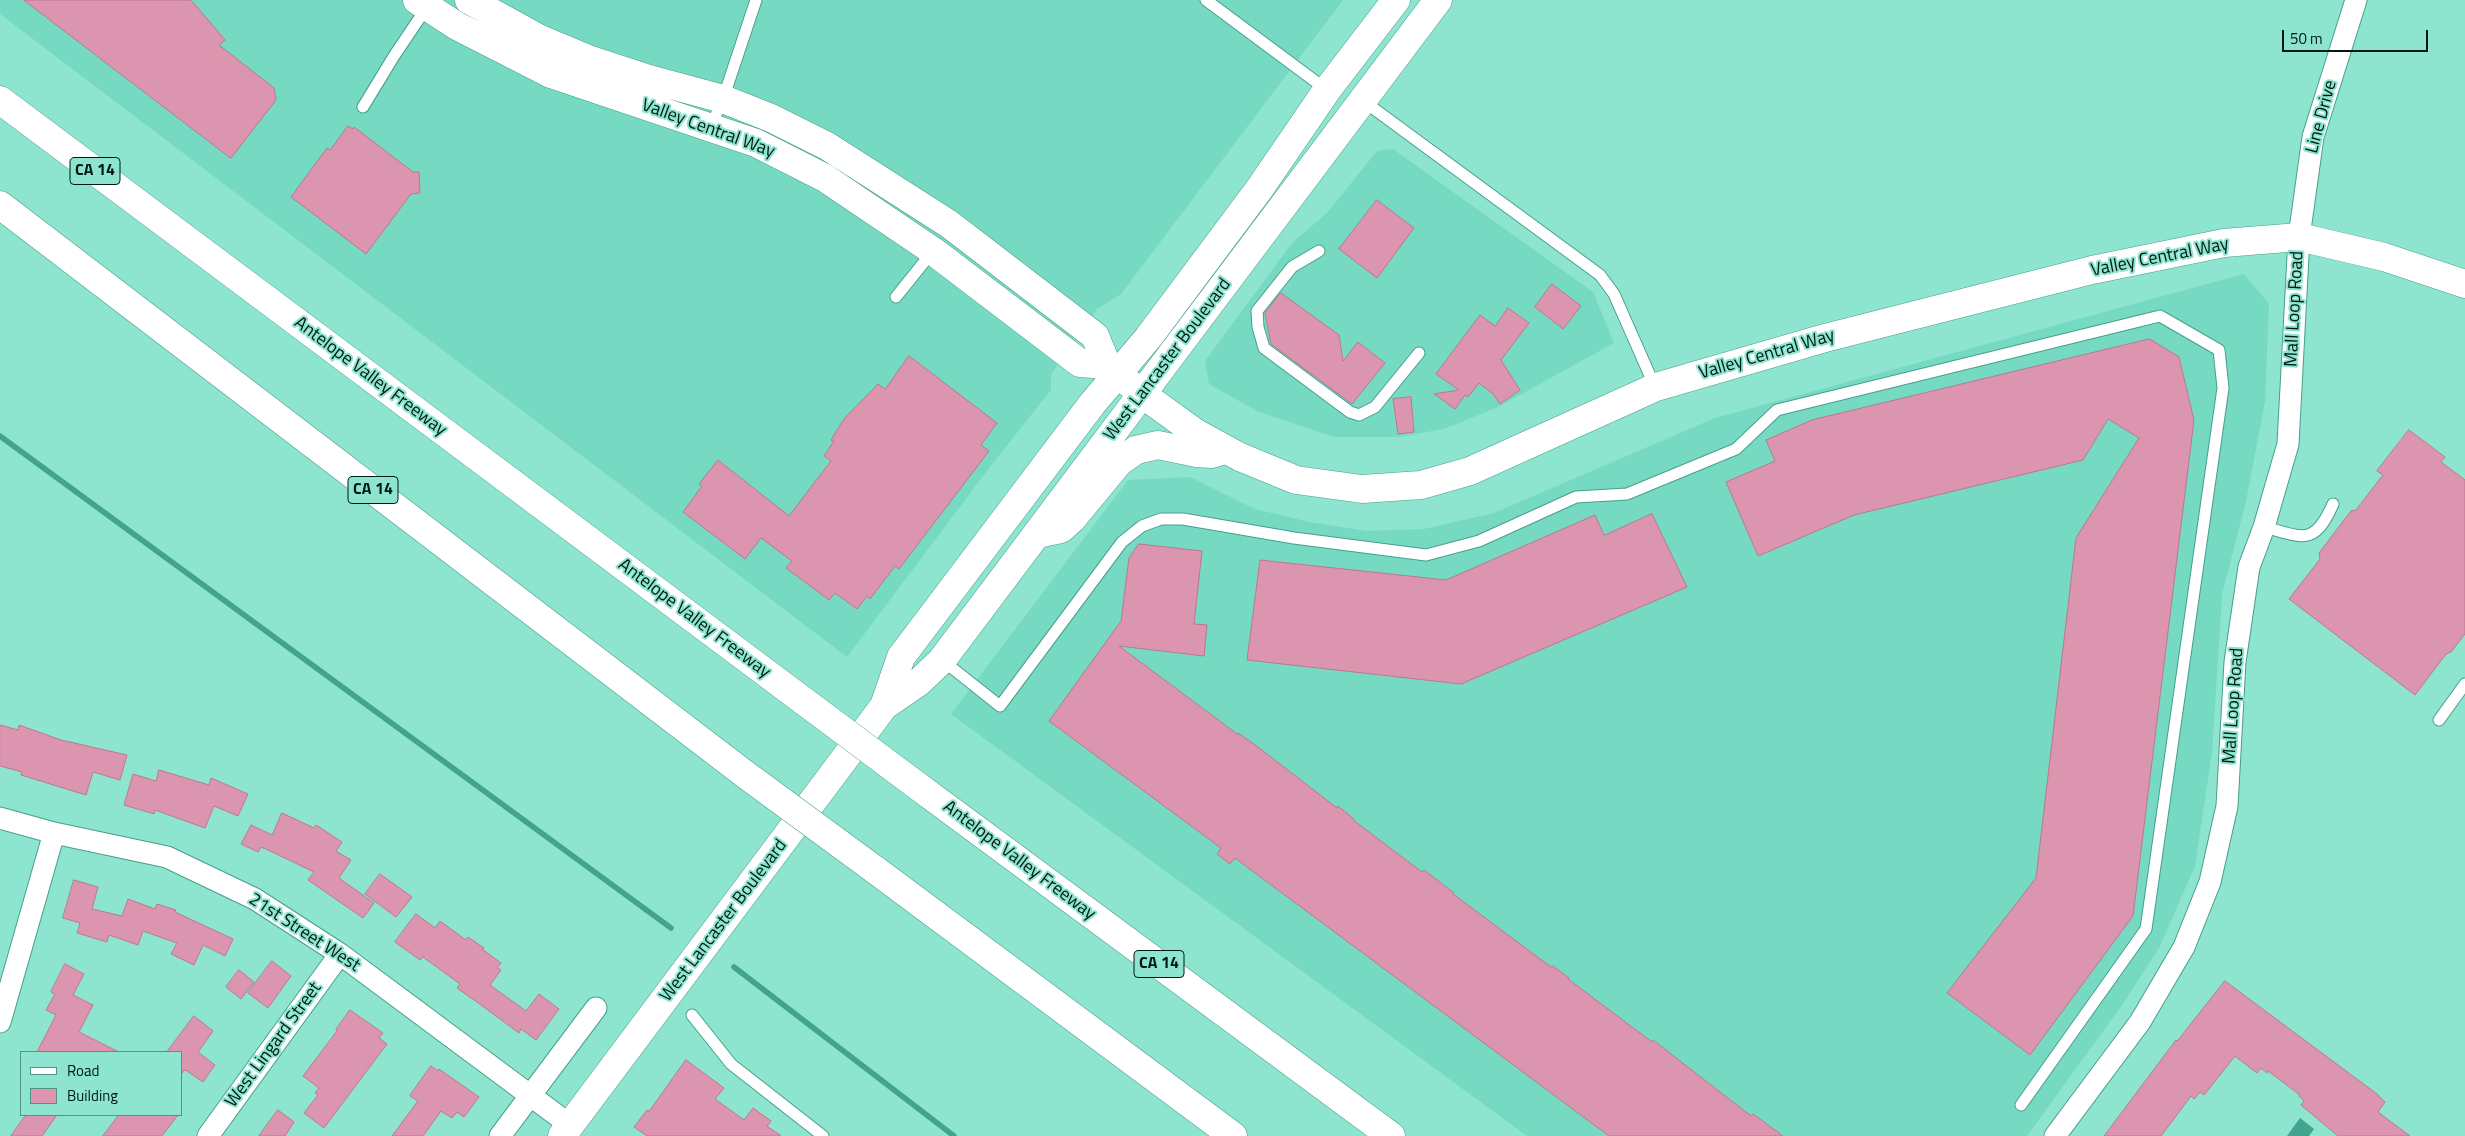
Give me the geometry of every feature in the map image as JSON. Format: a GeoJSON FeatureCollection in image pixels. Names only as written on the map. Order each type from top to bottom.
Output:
{"type":"FeatureCollection","features":[{"type":"Feature","properties":{"kind":"main road","name":"Valley Central Way"},"geometry":{"type":"LineString","coordinates":[[469,0],[531,35],[574,53],[649,79],[723,99],[771,118],[828,146],[949,224],[1095,336],[1112,370],[1196,433],[1225,450],[1296,480],[1362,489],[1421,485],[1470,471],[1656,387],[1825,338],[2092,270],[2224,243],[2299,237],[2384,257],[2465,284]]}},
{"type":"Feature","properties":{"kind":"main road","name":"West Lancaster Boulevard"},"geometry":{"type":"LineString","coordinates":[[566,1130],[884,706],[901,657],[1092,404],[1112,370],[1260,188],[1327,90],[1396,0]]}},
{"type":"Feature","properties":{"kind":"main road","name":"West Lancaster Boulevard"},"geometry":{"type":"LineString","coordinates":[[884,706],[919,682],[942,660],[1438,0]]}},
{"type":"Feature","properties":{"kind":"main road"},"geometry":{"type":"LineString","coordinates":[[422,3],[447,1],[554,54],[574,53]]}},
{"type":"Feature","properties":{"kind":"main road","name":"Valley Central Way"},"geometry":{"type":"LineString","coordinates":[[422,3],[457,26],[551,74],[712,126],[756,143],[825,178],[933,251],[1080,363],[1112,370]]}},
{"type":"Feature","properties":{"kind":"main road","name":"Antelope Valley Freeway"},"geometry":{"type":"LineString","coordinates":[[0,100],[927,793],[1391,1136]]}},
{"type":"Feature","properties":{"kind":"main road","name":"CA 14"},"geometry":{"type":"LineString","coordinates":[[0,205],[746,775],[1233,1136]]}},
{"type":"Feature","properties":{"kind":"main road"},"geometry":{"type":"LineString","coordinates":[[1036,534],[1061,529],[1072,519],[1119,462],[1136,450],[1158,445],[1197,453],[1211,454],[1225,450]]}},
{"type":"Feature","properties":{"kind":"street","name":"Line Drive"},"geometry":{"type":"LineString","coordinates":[[2299,237],[2314,137],[2356,0]]}},
{"type":"Feature","properties":{"kind":"street","name":"Mall Loop Road"},"geometry":{"type":"LineString","coordinates":[[2055,1136],[2140,1022],[2184,946],[2210,882],[2228,806],[2235,662],[2249,567],[2264,526],[2288,444],[2299,237]]}},
{"type":"Feature","properties":{"kind":"street","name":"21st Street West"},"geometry":{"type":"LineString","coordinates":[[0,818],[54,833],[168,857],[255,899],[340,954],[530,1096],[566,1130]]}},
{"type":"Feature","properties":{"kind":"street"},"geometry":{"type":"LineString","coordinates":[[0,1022],[54,833]]}},
{"type":"Feature","properties":{"kind":"street","name":"West Lingard Street"},"geometry":{"type":"LineString","coordinates":[[208,1136],[340,954]]}},
{"type":"Feature","properties":{"kind":"street"},"geometry":{"type":"LineString","coordinates":[[500,1136],[596,1008]]}},
{"type":"Feature","properties":{"kind":"lane"},"geometry":{"type":"LineString","coordinates":[[712,126],[756,0]]}},
{"type":"Feature","properties":{"kind":"lane"},"geometry":{"type":"LineString","coordinates":[[1206,0],[1327,90]]}},
{"type":"Feature","properties":{"kind":"lane"},"geometry":{"type":"LineString","coordinates":[[364,107],[422,3]]}},
{"type":"Feature","properties":{"kind":"lane"},"geometry":{"type":"LineString","coordinates":[[1362,100],[1600,275],[1614,294],[1656,387]]}},
{"type":"Feature","properties":{"kind":"lane"},"geometry":{"type":"LineString","coordinates":[[896,297],[933,251]]}},
{"type":"Feature","properties":{"kind":"lane"},"geometry":{"type":"LineString","coordinates":[[1319,251],[1292,267],[1257,311],[1258,327],[1264,348],[1350,412],[1359,415],[1375,407],[1419,353]]}},
{"type":"Feature","properties":{"kind":"lane"},"geometry":{"type":"LineString","coordinates":[[942,660],[1000,706],[1122,542],[1142,526],[1161,519],[1183,519],[1294,538],[1426,555],[1479,541],[1576,498],[1627,494],[1636,491],[1736,449],[1777,410],[2160,316],[2219,350],[2223,388],[2146,928],[2021,1105]]}},
{"type":"Feature","properties":{"kind":"lane"},"geometry":{"type":"LineString","coordinates":[[2264,526],[2301,536],[2313,535],[2325,523],[2333,504]]}},
{"type":"Feature","properties":{"kind":"lane"},"geometry":{"type":"LineString","coordinates":[[2439,720],[2465,684]]}},
{"type":"Feature","properties":{"kind":"lane"},"geometry":{"type":"LineString","coordinates":[[692,1015],[731,1064],[823,1136]]}},
{"type":"Feature","properties":{"kind":"shaded area"},"geometry":{"type":"Polygon","coordinates":[[[0,0],[1343,0],[1121,294],[1097,309],[1051,374],[1051,390],[989,468],[847,657],[0,14],[0,0]]]}},
{"type":"Feature","properties":{"kind":"shaded area"},"geometry":{"type":"Polygon","coordinates":[[[1393,149],[1593,292],[1614,343],[1498,407],[1444,429],[1398,437],[1334,437],[1257,411],[1209,384],[1205,361],[1292,243],[1327,213],[1377,151],[1393,149]]]}},
{"type":"Feature","properties":{"kind":"shaded area"},"geometry":{"type":"Polygon","coordinates":[[[2244,274],[2269,304],[2265,401],[2246,501],[2222,595],[2212,752],[2195,866],[2159,948],[2122,1005],[2027,1136],[1527,1136],[951,714],[1128,480],[1190,477],[1255,509],[1309,522],[1367,531],[1424,529],[1494,513],[1715,418],[2244,274]]]}},
{"type":"Feature","properties":{"kind":"shaded area"},"geometry":{"type":"Polygon","coordinates":[[[2300,1118],[2314,1129],[2309,1136],[2287,1136],[2300,1118]]]}},
{"type":"Feature","properties":{"kind":"building"},"geometry":{"type":"Polygon","coordinates":[[[24,0],[191,0],[225,40],[219,45],[274,88],[276,100],[231,158],[24,0]]]}},
{"type":"Feature","properties":{"kind":"building"},"geometry":{"type":"Polygon","coordinates":[[[348,126],[353,129],[354,127],[413,172],[419,172],[420,193],[411,194],[366,254],[291,197],[327,148],[330,150],[348,126]]]}},
{"type":"Feature","properties":{"kind":"building"},"geometry":{"type":"Polygon","coordinates":[[[1377,200],[1414,228],[1377,278],[1339,249],[1377,200]]]}},
{"type":"Feature","properties":{"kind":"building"},"geometry":{"type":"Polygon","coordinates":[[[1552,284],[1581,306],[1563,329],[1535,307],[1552,284]]]}},
{"type":"Feature","properties":{"kind":"building"},"geometry":{"type":"Polygon","coordinates":[[[1281,293],[1339,335],[1343,361],[1358,342],[1385,363],[1352,404],[1271,344],[1265,313],[1281,293]]]}},
{"type":"Feature","properties":{"kind":"building"},"geometry":{"type":"Polygon","coordinates":[[[1508,308],[1529,323],[1501,360],[1520,390],[1500,404],[1493,394],[1479,383],[1468,397],[1465,395],[1455,409],[1434,394],[1459,390],[1436,374],[1480,315],[1495,326],[1508,308]]]}},
{"type":"Feature","properties":{"kind":"building"},"geometry":{"type":"Polygon","coordinates":[[[2150,339],[2179,357],[2194,420],[2133,916],[2030,1055],[1947,993],[2036,878],[2076,538],[2139,438],[2108,419],[2083,460],[1854,515],[1758,556],[1726,482],[1775,461],[1766,440],[1812,420],[2150,339]]]}},
{"type":"Feature","properties":{"kind":"building"},"geometry":{"type":"Polygon","coordinates":[[[909,356],[997,423],[981,445],[989,451],[899,569],[895,566],[870,599],[867,596],[857,609],[835,593],[829,600],[786,568],[792,561],[761,538],[745,559],[683,512],[702,486],[699,484],[718,460],[789,516],[831,461],[824,456],[834,441],[831,440],[844,419],[878,384],[885,389],[909,356]]]}},
{"type":"Feature","properties":{"kind":"building"},"geometry":{"type":"Polygon","coordinates":[[[1411,397],[1414,432],[1398,434],[1393,399],[1411,397]]]}},
{"type":"Feature","properties":{"kind":"building"},"geometry":{"type":"Polygon","coordinates":[[[2409,430],[2445,457],[2441,462],[2465,480],[2465,634],[2451,652],[2446,654],[2415,695],[2289,599],[2320,559],[2319,553],[2351,511],[2356,510],[2383,475],[2377,471],[2409,430]]]}},
{"type":"Feature","properties":{"kind":"building"},"geometry":{"type":"Polygon","coordinates":[[[1652,514],[1687,587],[1461,684],[1247,660],[1260,560],[1446,580],[1595,515],[1604,535],[1652,514]]]}},
{"type":"Feature","properties":{"kind":"building"},"geometry":{"type":"Polygon","coordinates":[[[1139,544],[1202,551],[1194,624],[1207,625],[1204,656],[1119,646],[1237,734],[1254,744],[1337,808],[1338,806],[1353,820],[1422,872],[1424,870],[1453,894],[1551,967],[1553,966],[1652,1042],[1653,1040],[1751,1116],[1753,1114],[1783,1136],[1609,1136],[1235,858],[1230,864],[1217,854],[1221,848],[1049,721],[1121,621],[1129,558],[1139,544]]]}},
{"type":"Feature","properties":{"kind":"building"},"geometry":{"type":"Polygon","coordinates":[[[0,725],[18,730],[19,725],[61,740],[127,755],[120,780],[93,772],[86,795],[21,775],[22,772],[0,766],[0,725]]]}},
{"type":"Feature","properties":{"kind":"building"},"geometry":{"type":"Polygon","coordinates":[[[159,770],[209,785],[211,778],[248,794],[238,816],[214,806],[205,828],[155,810],[154,814],[124,805],[133,774],[156,781],[159,770]]]}},
{"type":"Feature","properties":{"kind":"building"},"geometry":{"type":"Polygon","coordinates":[[[282,813],[314,828],[316,825],[342,842],[336,851],[351,860],[339,878],[374,903],[363,918],[308,880],[314,872],[261,847],[258,852],[241,844],[251,825],[272,835],[282,813]]]}},
{"type":"Feature","properties":{"kind":"building"},"geometry":{"type":"Polygon","coordinates":[[[380,874],[412,897],[396,917],[365,894],[380,874]]]}},
{"type":"Feature","properties":{"kind":"building"},"geometry":{"type":"Polygon","coordinates":[[[74,880],[98,887],[92,909],[122,916],[128,899],[155,909],[157,904],[176,910],[175,912],[233,939],[225,956],[203,945],[194,965],[171,954],[177,943],[143,931],[138,945],[109,935],[107,942],[77,933],[80,923],[63,918],[74,880]]]}},
{"type":"Feature","properties":{"kind":"building"},"geometry":{"type":"Polygon","coordinates":[[[416,914],[435,928],[440,921],[466,940],[468,937],[484,948],[482,949],[501,963],[497,968],[501,970],[490,985],[526,1011],[539,994],[559,1009],[536,1040],[521,1029],[519,1033],[457,988],[460,984],[423,957],[420,960],[395,942],[416,914]]]}},
{"type":"Feature","properties":{"kind":"building"},"geometry":{"type":"Polygon","coordinates":[[[272,961],[291,976],[268,1008],[248,993],[272,961]]]}},
{"type":"Feature","properties":{"kind":"building"},"geometry":{"type":"Polygon","coordinates":[[[65,964],[84,974],[73,995],[93,1005],[79,1032],[117,1051],[38,1051],[56,1015],[46,1010],[55,994],[51,992],[65,964]]]}},
{"type":"Feature","properties":{"kind":"building"},"geometry":{"type":"Polygon","coordinates":[[[239,970],[254,982],[241,999],[226,987],[239,970]]]}},
{"type":"Feature","properties":{"kind":"building"},"geometry":{"type":"Polygon","coordinates":[[[2225,981],[2377,1094],[2385,1102],[2378,1112],[2410,1136],[2338,1136],[2301,1105],[2304,1101],[2300,1095],[2268,1071],[2267,1073],[2261,1068],[2257,1073],[2235,1056],[2204,1095],[2200,1092],[2194,1099],[2191,1096],[2161,1136],[2104,1136],[2176,1040],[2225,981]]]}},
{"type":"Feature","properties":{"kind":"building"},"geometry":{"type":"Polygon","coordinates":[[[350,1010],[383,1033],[379,1038],[387,1044],[324,1128],[304,1113],[318,1095],[315,1093],[319,1088],[303,1076],[337,1031],[350,1010]]]}},
{"type":"Feature","properties":{"kind":"building"},"geometry":{"type":"Polygon","coordinates":[[[194,1016],[213,1031],[198,1052],[215,1065],[203,1082],[187,1071],[184,1070],[182,1073],[182,1051],[168,1051],[194,1016]]]}},
{"type":"Feature","properties":{"kind":"building"},"geometry":{"type":"Polygon","coordinates":[[[686,1060],[724,1088],[715,1099],[744,1120],[753,1108],[771,1121],[767,1126],[781,1136],[647,1136],[634,1127],[647,1110],[649,1111],[686,1060]]]}},
{"type":"Feature","properties":{"kind":"building"},"geometry":{"type":"Polygon","coordinates":[[[431,1066],[438,1071],[439,1069],[479,1097],[464,1117],[457,1112],[452,1118],[441,1111],[423,1136],[392,1136],[418,1101],[410,1096],[431,1066]]]}},
{"type":"Feature","properties":{"kind":"building"},"geometry":{"type":"Polygon","coordinates":[[[278,1110],[294,1122],[285,1136],[259,1136],[278,1110]]]}},
{"type":"Feature","properties":{"kind":"building"},"geometry":{"type":"Polygon","coordinates":[[[25,1116],[56,1116],[42,1136],[11,1136],[25,1116]]]}},
{"type":"Feature","properties":{"kind":"building"},"geometry":{"type":"Polygon","coordinates":[[[118,1116],[177,1116],[162,1136],[103,1136],[118,1116]]]}},
{"type":"Feature","properties":{"kind":"waterway"},"geometry":{"type":"LineString","coordinates":[[0,436],[671,928]]}},
{"type":"Feature","properties":{"kind":"waterway"},"geometry":{"type":"LineString","coordinates":[[734,967],[954,1136]]}}]}
